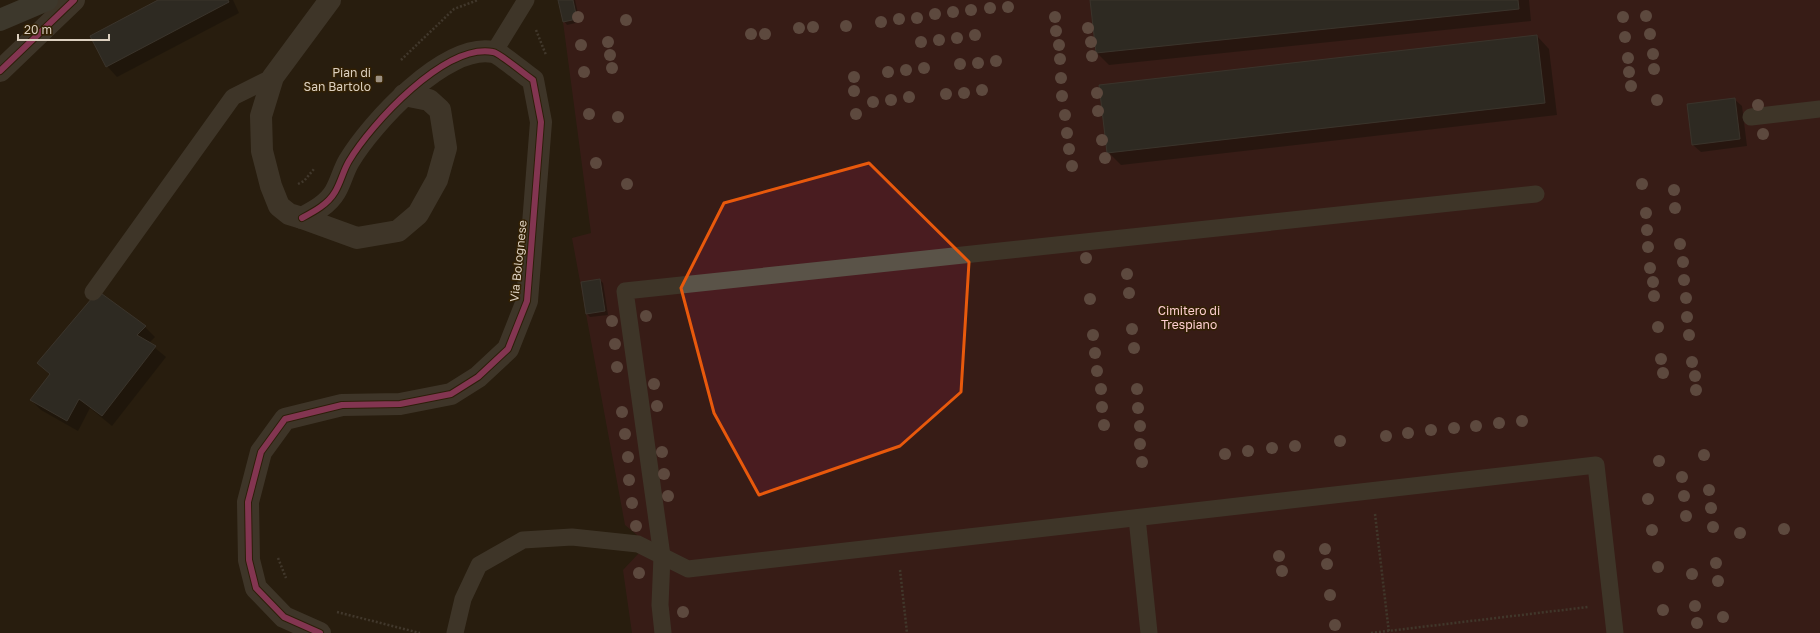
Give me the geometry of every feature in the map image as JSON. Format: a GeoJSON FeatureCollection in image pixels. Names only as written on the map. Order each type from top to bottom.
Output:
{"type":"FeatureCollection","features":[{"type":"Feature","properties":{"kind":"street"},"geometry":{"type":"LineString","coordinates":[[0,71],[74,0]]}},
{"type":"Feature","properties":{"kind":"street"},"geometry":{"type":"LineString","coordinates":[[330,0],[273,77],[260,116],[262,151],[271,186],[279,206],[289,214],[357,238],[398,231],[418,214],[437,180],[446,148],[440,110],[429,100],[404,95]]}},
{"type":"Feature","properties":{"kind":"street"},"geometry":{"type":"LineString","coordinates":[[302,218],[321,208],[335,193],[348,162],[369,133],[404,95],[441,67],[470,54],[494,52]]}},
{"type":"Feature","properties":{"kind":"street","name":"Via Bolognese"},"geometry":{"type":"LineString","coordinates":[[320,633],[284,618],[256,588],[249,560],[248,502],[260,452],[285,419],[342,405],[400,404],[451,394],[478,377],[508,349],[528,301],[541,122],[533,80],[494,52]]}},
{"type":"Feature","properties":{"kind":"lane"},"geometry":{"type":"LineString","coordinates":[[494,52],[523,3]]}},
{"type":"Feature","properties":{"kind":"lane"},"geometry":{"type":"LineString","coordinates":[[93,292],[234,97],[273,77]]}},
{"type":"Feature","properties":{"kind":"lane"},"geometry":{"type":"LineString","coordinates":[[1751,117],[1820,109]]}},
{"type":"Feature","properties":{"kind":"lane"},"geometry":{"type":"LineString","coordinates":[[663,633],[660,605],[662,556],[625,291],[1536,194]]}},
{"type":"Feature","properties":{"kind":"lane"},"geometry":{"type":"LineString","coordinates":[[455,633],[463,599],[478,566],[522,540],[572,536],[638,544],[688,569],[1596,465],[1615,633]]}},
{"type":"Feature","properties":{"kind":"lane"},"geometry":{"type":"LineString","coordinates":[[1137,518],[1149,633]]}},
{"type":"Feature","properties":{"kind":"path"},"geometry":{"type":"LineString","coordinates":[[400,62],[454,9],[478,0]]}},
{"type":"Feature","properties":{"kind":"path"},"geometry":{"type":"LineString","coordinates":[[523,3],[538,34],[548,62]]}},
{"type":"Feature","properties":{"kind":"path"},"geometry":{"type":"LineString","coordinates":[[292,185],[304,181],[318,164]]}},
{"type":"Feature","properties":{"kind":"path"},"geometry":{"type":"LineString","coordinates":[[1372,490],[1389,632]]}},
{"type":"Feature","properties":{"kind":"path"},"geometry":{"type":"LineString","coordinates":[[897,545],[907,633]]}},
{"type":"Feature","properties":{"kind":"path"},"geometry":{"type":"LineString","coordinates":[[276,551],[286,578],[289,582]]}},
{"type":"Feature","properties":{"kind":"path"},"geometry":{"type":"LineString","coordinates":[[1371,633],[1612,604]]}},
{"type":"Feature","properties":{"kind":"path"},"geometry":{"type":"LineString","coordinates":[[330,610],[420,633]]}},
{"type":"Feature","properties":{"kind":"highlighted area"},"geometry":{"type":"Polygon","coordinates":[[[869,163],[969,262],[961,392],[900,446],[759,495],[714,413],[681,288],[724,203],[869,163]]]}},
{"type":"Feature","properties":{"kind":"green space","name":"Cimitero di Trespiano"},"geometry":{"type":"Polygon","coordinates":[[[558,0],[1820,0],[1820,633],[632,633],[623,570],[639,553],[637,535],[625,525],[572,238],[591,233],[563,22],[558,0]]]}},
{"type":"Feature","properties":{"kind":"building"},"geometry":{"type":"Polygon","coordinates":[[[158,0],[228,0],[229,2],[106,67],[90,36],[158,0]]]}},
{"type":"Feature","properties":{"kind":"building"},"geometry":{"type":"Polygon","coordinates":[[[558,0],[573,0],[577,19],[563,22],[558,0]]]}},
{"type":"Feature","properties":{"kind":"building"},"geometry":{"type":"Polygon","coordinates":[[[1090,0],[1518,0],[1519,9],[1096,53],[1090,0]]]}},
{"type":"Feature","properties":{"kind":"building"},"geometry":{"type":"Polygon","coordinates":[[[1537,35],[1545,103],[1107,153],[1099,85],[1537,35]]]}},
{"type":"Feature","properties":{"kind":"building"},"geometry":{"type":"Polygon","coordinates":[[[1735,98],[1740,139],[1692,145],[1687,104],[1735,98]]]}},
{"type":"Feature","properties":{"kind":"building"},"geometry":{"type":"Polygon","coordinates":[[[600,279],[605,311],[586,314],[581,282],[600,279]]]}},
{"type":"Feature","properties":{"kind":"building"},"geometry":{"type":"Polygon","coordinates":[[[98,291],[146,326],[137,335],[156,346],[102,416],[79,399],[67,421],[30,400],[50,374],[37,363],[98,291]]]}},
{"type":"Feature","properties":{"kind":"cycle path"},"geometry":{"type":"LineString","coordinates":[[0,71],[74,0]]}},
{"type":"Feature","properties":{"kind":"cycle path"},"geometry":{"type":"LineString","coordinates":[[302,218],[312,213],[329,200],[337,188],[349,161],[374,127],[392,108],[411,89],[432,73],[453,60],[474,53],[493,52],[501,56],[533,80],[541,122],[527,301],[508,349],[478,377],[451,394],[400,404],[342,405],[285,419],[261,452],[248,502],[249,560],[256,588],[284,617],[320,633]]}},
{"type":"Feature","properties":{"kind":"place","name":"Pian di San Bartolo"},"geometry":{"type":"Point","coordinates":[379,79]}}]}
